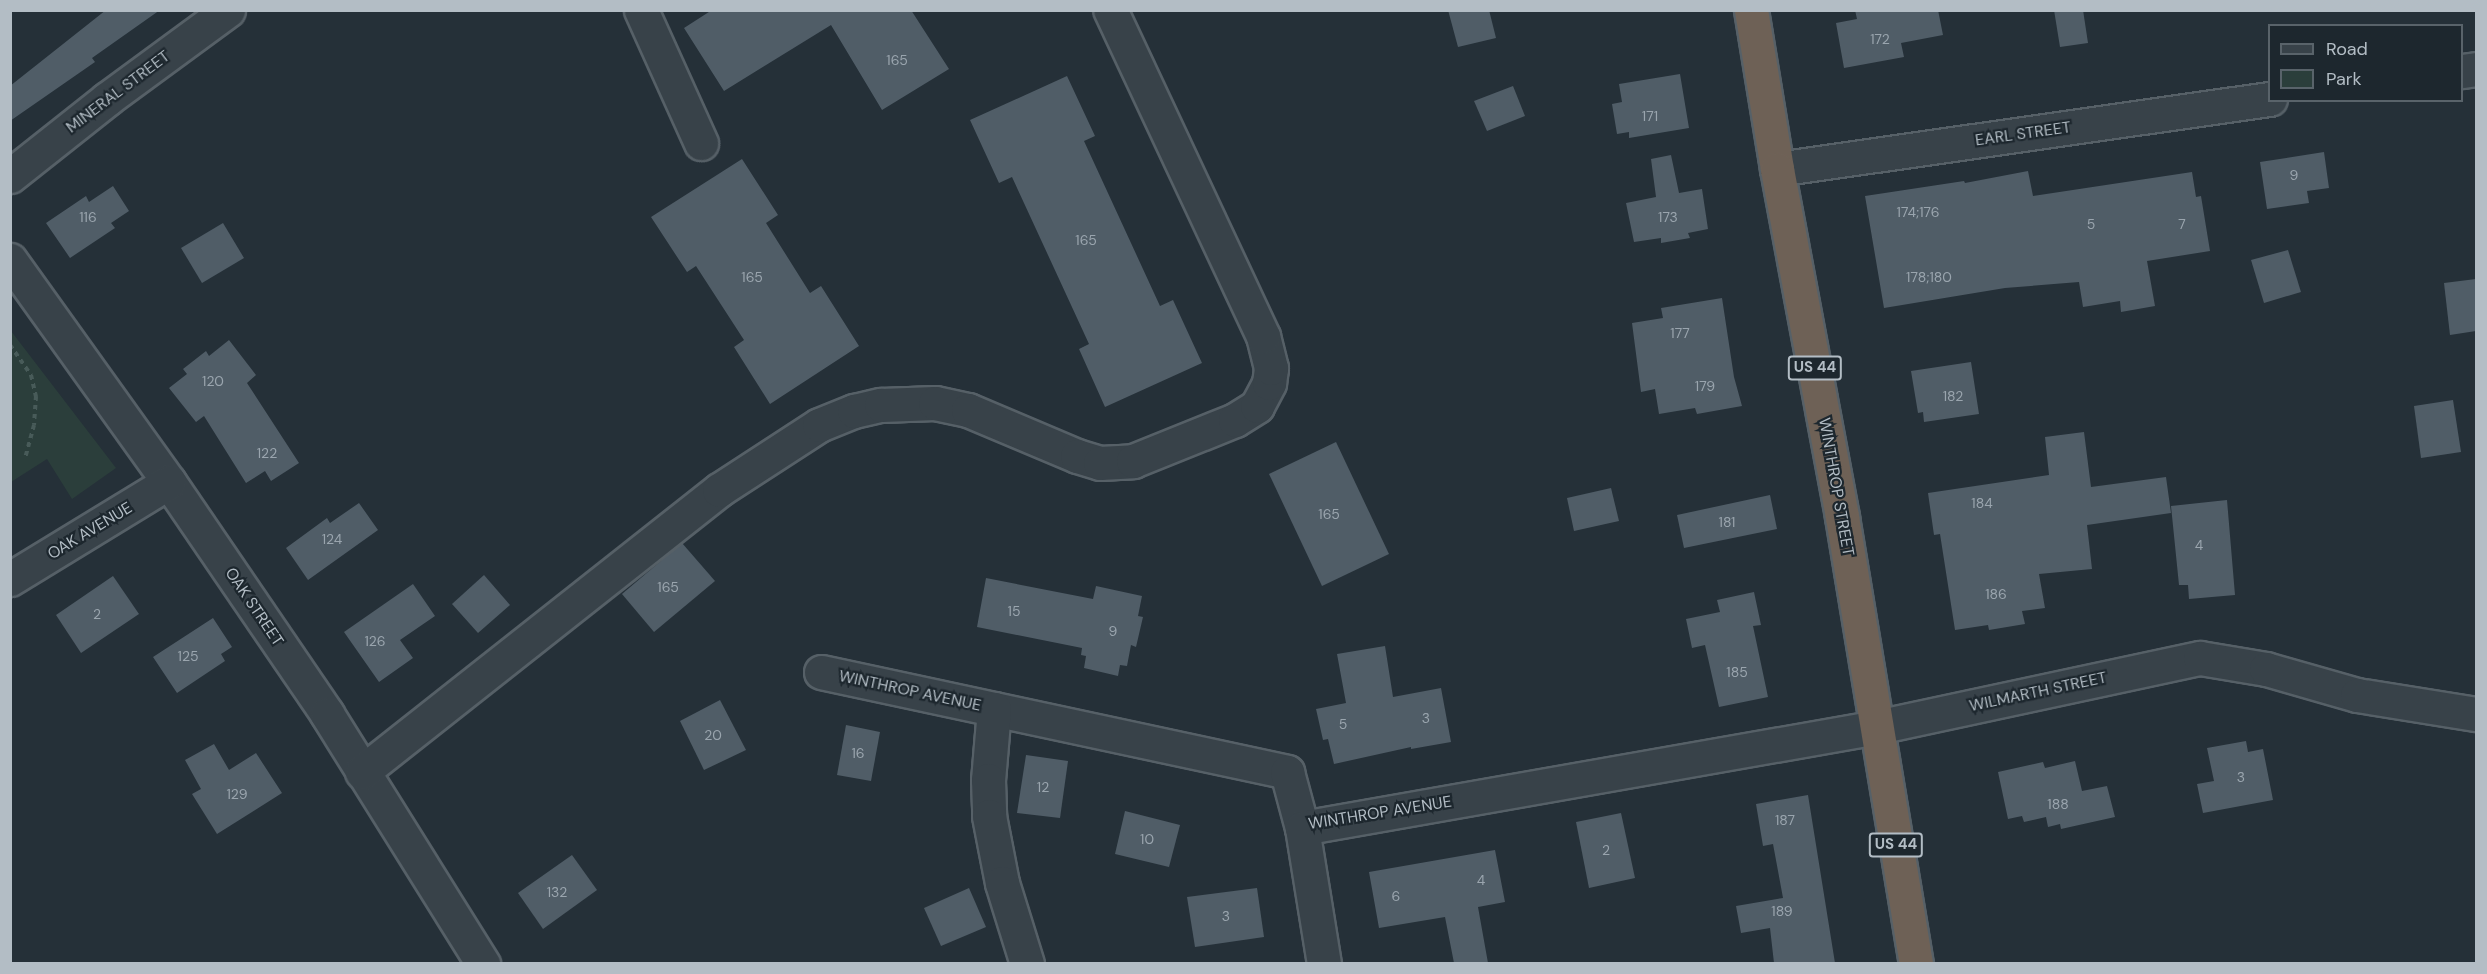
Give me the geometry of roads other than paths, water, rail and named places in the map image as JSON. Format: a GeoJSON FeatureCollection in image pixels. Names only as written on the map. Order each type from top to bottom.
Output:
{"type":"FeatureCollection","features":[{"type":"Feature","properties":{"kind":"highway","name":"WINTHROP STREET"},"geometry":{"type":"LineString","coordinates":[[1751,10],[1777,169],[1825,425],[1916,963]]}},
{"type":"Feature","properties":{"kind":"street","name":"MINERAL STREET"},"geometry":{"type":"LineString","coordinates":[[10,176],[107,99],[228,10]]}},
{"type":"Feature","properties":{"kind":"street"},"geometry":{"type":"LineString","coordinates":[[641,10],[701,143]]}},
{"type":"Feature","properties":{"kind":"street"},"geometry":{"type":"LineString","coordinates":[[362,772],[719,490],[786,445],[828,421],[854,411],[880,405],[935,403],[968,410],[1077,456],[1101,463],[1133,461],[1235,420],[1257,406],[1269,383],[1271,368],[1263,336],[1110,10]]}},
{"type":"Feature","properties":{"kind":"street","name":"EARL STREET"},"geometry":{"type":"LineString","coordinates":[[1777,169],[2268,99]]}},
{"type":"Feature","properties":{"kind":"street","name":"OAK STREET"},"geometry":{"type":"LineString","coordinates":[[10,260],[169,482],[327,714],[483,963]]}},
{"type":"Feature","properties":{"kind":"street","name":"OAK AVENUE"},"geometry":{"type":"LineString","coordinates":[[10,579],[169,482]]}},
{"type":"Feature","properties":{"kind":"street","name":"WILMARTH STREET"},"geometry":{"type":"LineString","coordinates":[[1876,727],[2200,658],[2266,669],[2357,695],[2476,714]]}},
{"type":"Feature","properties":{"kind":"street","name":"WINTHROP AVENUE"},"geometry":{"type":"LineString","coordinates":[[821,672],[1287,771],[1302,828],[1876,727]]}},
{"type":"Feature","properties":{"kind":"street"},"geometry":{"type":"LineString","coordinates":[[994,709],[988,780],[989,816],[1002,883],[1027,963]]}},
{"type":"Feature","properties":{"kind":"street"},"geometry":{"type":"LineString","coordinates":[[1302,828],[1324,963]]}}]}
